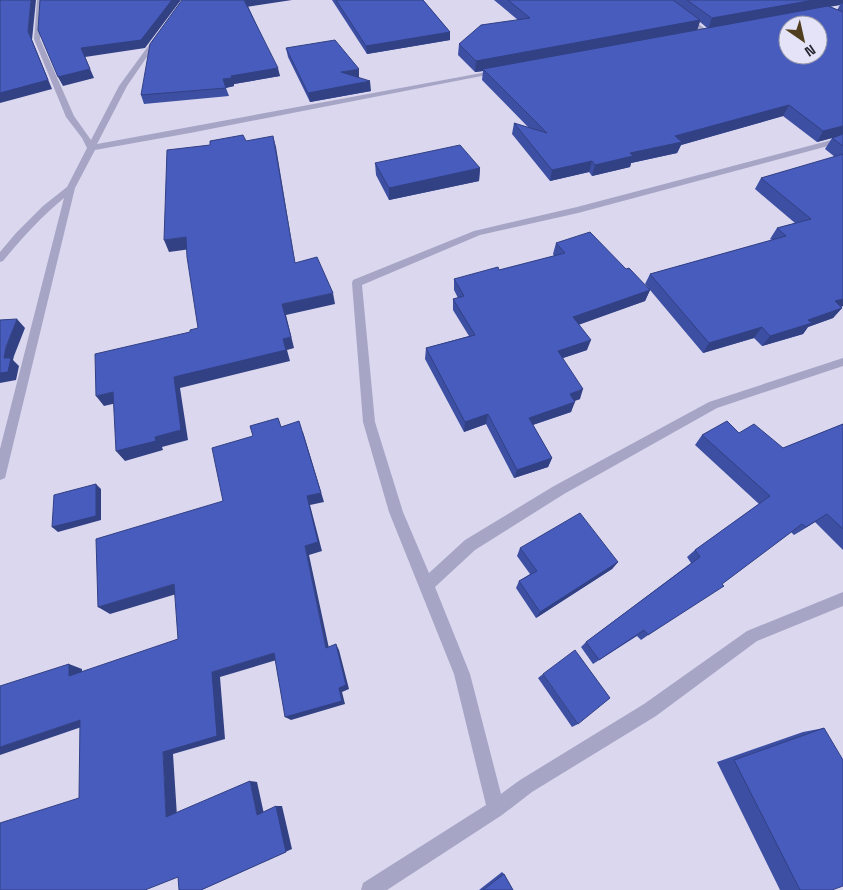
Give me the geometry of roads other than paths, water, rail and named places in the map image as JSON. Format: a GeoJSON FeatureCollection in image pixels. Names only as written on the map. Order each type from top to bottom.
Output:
{"type":"FeatureCollection","features":[{"type":"Feature","properties":{"kind":"street"},"geometry":{"type":"LineString","coordinates":[[40,0],[37,39],[70,117],[86,137],[91,148]]}},
{"type":"Feature","properties":{"kind":"street"},"geometry":{"type":"LineString","coordinates":[[662,0],[707,33]]}},
{"type":"Feature","properties":{"kind":"street"},"geometry":{"type":"LineString","coordinates":[[698,35],[727,29]]}},
{"type":"Feature","properties":{"kind":"street"},"geometry":{"type":"LineString","coordinates":[[0,474],[71,188],[123,86],[162,31]]}},
{"type":"Feature","properties":{"kind":"street"},"geometry":{"type":"LineString","coordinates":[[91,148],[190,131],[502,71]]}},
{"type":"Feature","properties":{"kind":"street"},"geometry":{"type":"LineString","coordinates":[[496,809],[462,674],[427,584],[396,512],[369,422],[358,283],[476,233],[578,210],[843,139]]}},
{"type":"Feature","properties":{"kind":"street"},"geometry":{"type":"LineString","coordinates":[[0,259],[19,235],[46,208],[71,188]]}},
{"type":"Feature","properties":{"kind":"street"},"geometry":{"type":"LineString","coordinates":[[427,584],[470,545],[559,490],[713,405],[843,362]]}},
{"type":"Feature","properties":{"kind":"street"},"geometry":{"type":"LineString","coordinates":[[370,890],[496,809],[526,786],[650,710],[752,636],[843,599]]}}]}
